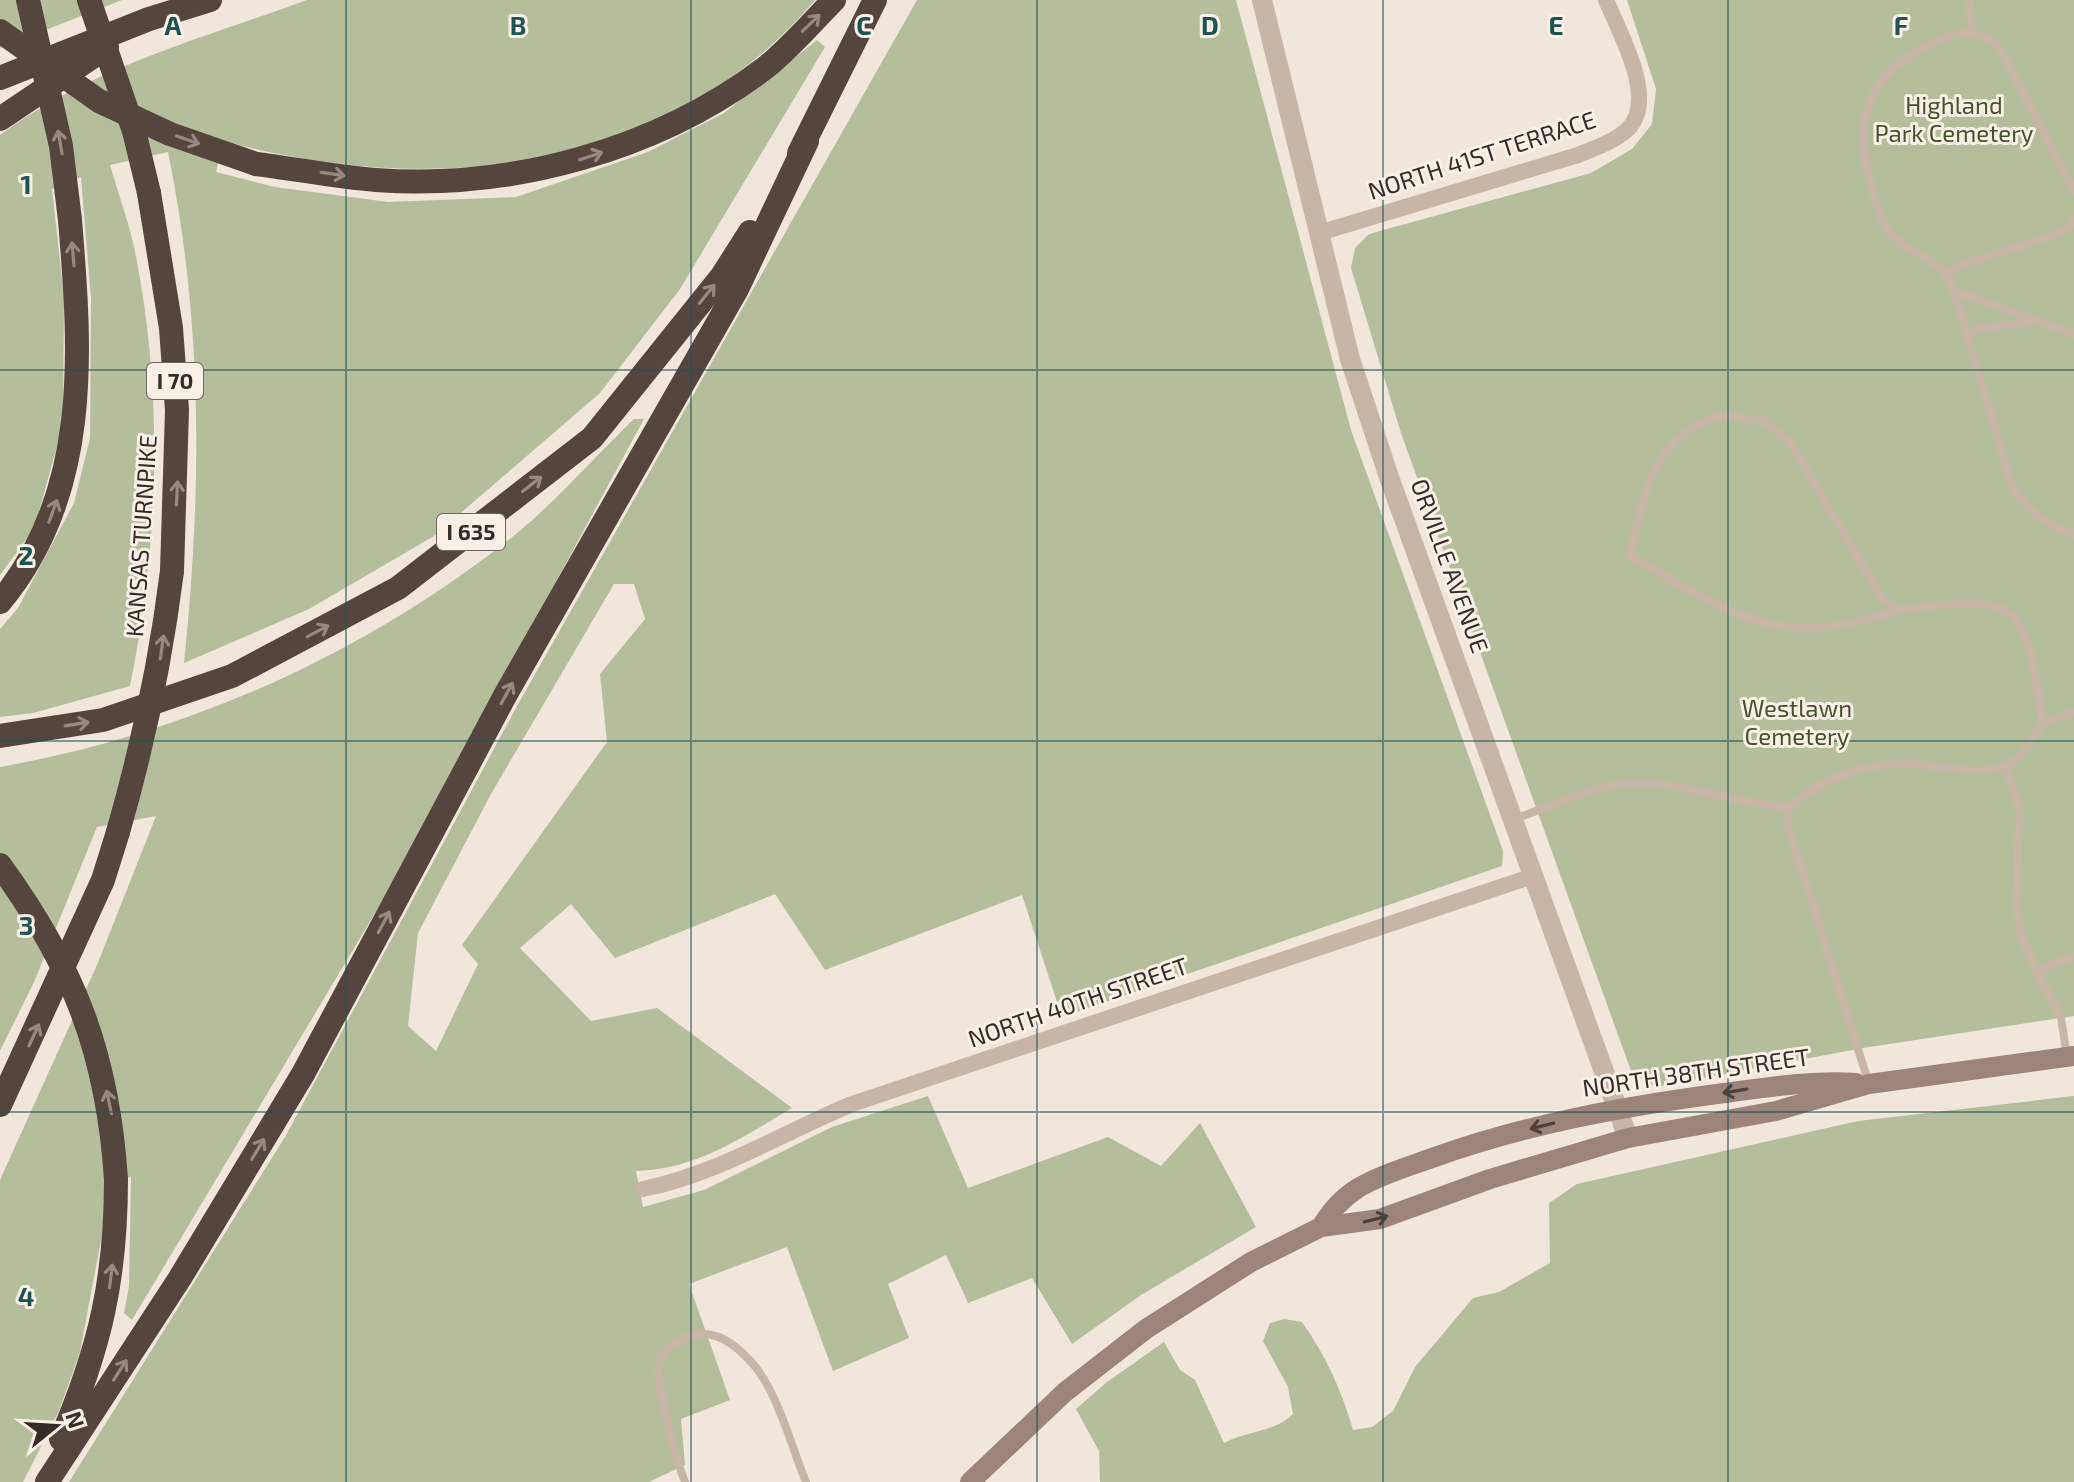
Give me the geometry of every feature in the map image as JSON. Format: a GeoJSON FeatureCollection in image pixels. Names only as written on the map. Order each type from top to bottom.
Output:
{"type":"FeatureCollection","features":[{"type":"Feature","properties":{"kind":"highway"},"geometry":{"type":"LineString","coordinates":[[0,602],[32,556],[49,522],[73,438],[78,378],[77,300],[61,146],[28,0]]}},
{"type":"Feature","properties":{"kind":"highway","name":"KANSAS TURNPIKE"},"geometry":{"type":"LineString","coordinates":[[0,1105],[103,880],[144,742],[161,657],[172,571],[177,410],[171,328],[149,193],[134,131],[89,0]]}},
{"type":"Feature","properties":{"kind":"highway"},"geometry":{"type":"LineString","coordinates":[[0,78],[149,19],[210,0]]}},
{"type":"Feature","properties":{"kind":"highway"},"geometry":{"type":"LineString","coordinates":[[0,31],[99,101],[170,134],[256,164],[378,180],[482,178],[562,165],[609,150],[700,109],[765,67],[834,0]]}},
{"type":"Feature","properties":{"kind":"highway","name":"I 635"},"geometry":{"type":"LineString","coordinates":[[0,736],[103,720],[232,676],[398,588],[592,438],[722,276],[807,141],[875,0]]}},
{"type":"Feature","properties":{"kind":"highway"},"geometry":{"type":"LineString","coordinates":[[0,119],[149,19]]}},
{"type":"Feature","properties":{"kind":"highway"},"geometry":{"type":"LineString","coordinates":[[45,1482],[180,1278],[303,1074],[507,692],[737,289],[807,141]]}},
{"type":"Feature","properties":{"kind":"highway"},"geometry":{"type":"LineString","coordinates":[[0,865],[35,912],[63,962],[101,1066],[112,1117],[116,1235],[109,1297],[88,1376],[45,1482]]}},
{"type":"Feature","properties":{"kind":"main road","name":"NORTH 38TH STREET"},"geometry":{"type":"LineString","coordinates":[[970,1482],[1065,1392],[1146,1329],[1251,1262],[1321,1227],[1380,1219],[1490,1179],[1628,1138],[1776,1111],[1869,1084],[2071,1056]]}},
{"type":"Feature","properties":{"kind":"main road","name":"NORTH 38TH STREET"},"geometry":{"type":"LineString","coordinates":[[1321,1227],[1335,1206],[1359,1188],[1459,1148],[1618,1107],[1816,1081],[1869,1084]]}},
{"type":"Feature","properties":{"kind":"street","name":"ORVILLE AVENUE"},"geometry":{"type":"LineString","coordinates":[[1262,0],[1350,359],[1628,1138]]}},
{"type":"Feature","properties":{"kind":"street","name":"NORTH 41ST TERRACE"},"geometry":{"type":"LineString","coordinates":[[1319,233],[1578,155],[1609,143],[1628,129],[1635,119],[1639,101],[1637,77],[1606,0]]}},
{"type":"Feature","properties":{"kind":"street","name":"NORTH 40TH STREET"},"geometry":{"type":"LineString","coordinates":[[643,1189],[683,1181],[718,1168],[852,1104],[1533,876]]}},
{"type":"Feature","properties":{"kind":"lane"},"geometry":{"type":"LineString","coordinates":[[1970,0],[1971,32]]}},
{"type":"Feature","properties":{"kind":"lane"},"geometry":{"type":"LineString","coordinates":[[2074,192],[1999,47],[1988,37],[1971,32],[1948,36],[1893,68],[1875,86],[1865,108],[1868,173],[1879,213],[1892,235],[1947,273],[2013,489],[2034,514],[2057,529],[2074,534]]}},
{"type":"Feature","properties":{"kind":"lane"},"geometry":{"type":"LineString","coordinates":[[1947,273],[1964,264],[2060,233],[2074,218]]}},
{"type":"Feature","properties":{"kind":"lane"},"geometry":{"type":"LineString","coordinates":[[1954,291],[2074,334]]}},
{"type":"Feature","properties":{"kind":"lane"},"geometry":{"type":"LineString","coordinates":[[1966,337],[1978,329],[2035,322]]}},
{"type":"Feature","properties":{"kind":"lane"},"geometry":{"type":"LineString","coordinates":[[1897,610],[1882,598],[1804,461],[1778,429],[1745,416],[1705,420],[1673,440],[1661,455],[1652,474],[1630,556],[1738,616],[1767,626],[1828,627],[1897,610],[1971,602],[1995,606],[2012,614],[2023,627],[2030,644],[2043,723]]}},
{"type":"Feature","properties":{"kind":"lane"},"geometry":{"type":"LineString","coordinates":[[1869,1084],[1790,832],[1787,819],[1790,807],[1805,792],[1858,770],[1902,764],[1963,770],[2006,766],[2027,747],[2043,723],[2074,712]]}},
{"type":"Feature","properties":{"kind":"lane"},"geometry":{"type":"LineString","coordinates":[[2006,766],[2019,808],[2017,911],[2022,939],[2061,1018],[2071,1056]]}},
{"type":"Feature","properties":{"kind":"lane"},"geometry":{"type":"LineString","coordinates":[[1514,820],[1618,784],[1648,784],[1768,806],[1790,807]]}},
{"type":"Feature","properties":{"kind":"lane"},"geometry":{"type":"LineString","coordinates":[[2037,971],[2074,956]]}},
{"type":"Feature","properties":{"kind":"lane"},"geometry":{"type":"LineString","coordinates":[[685,1482],[663,1397],[658,1363],[665,1350],[683,1337],[705,1331],[725,1337],[755,1366],[806,1482]]}},
{"type":"Feature","properties":{"kind":"green space"},"geometry":{"type":"Polygon","coordinates":[[[0,0],[122,0],[0,48],[0,0]]]}},
{"type":"Feature","properties":{"kind":"green space"},"geometry":{"type":"Polygon","coordinates":[[[307,0],[815,0],[756,58],[690,103],[619,136],[542,157],[463,167],[383,168],[303,159],[224,141],[216,172],[275,187],[388,202],[516,197],[648,152],[724,113],[817,40],[825,47],[680,289],[600,393],[434,536],[309,609],[184,663],[194,535],[196,407],[188,280],[179,216],[168,152],[110,165],[132,237],[144,301],[154,411],[152,522],[140,632],[130,686],[33,713],[0,717],[0,629],[18,608],[74,503],[90,438],[91,299],[81,177],[52,189],[64,297],[63,425],[34,529],[0,575],[0,135],[34,112],[109,73],[307,0]]]}},
{"type":"Feature","properties":{"kind":"green space"},"geometry":{"type":"Polygon","coordinates":[[[917,0],[1236,0],[1351,430],[1503,851],[1502,866],[1062,1017],[1022,895],[825,970],[775,894],[615,958],[571,904],[520,948],[591,1021],[657,1008],[792,1108],[736,1141],[699,1158],[679,1165],[636,1171],[643,1207],[704,1190],[832,1127],[928,1096],[968,1188],[1108,1137],[1161,1166],[1200,1123],[1256,1227],[1141,1295],[1072,1344],[1032,1278],[968,1303],[946,1255],[888,1284],[909,1338],[833,1371],[787,1247],[689,1284],[730,1400],[681,1419],[685,1465],[649,1482],[69,1482],[285,1137],[517,706],[917,0]],[[614,584],[491,794],[418,933],[408,1026],[436,1051],[478,964],[462,945],[607,742],[600,674],[645,619],[634,584],[614,584]]]}},
{"type":"Feature","properties":{"kind":"green space","name":"Westlawn Cemetery"},"geometry":{"type":"Polygon","coordinates":[[[1627,0],[2074,0],[2074,1016],[1863,1048],[1655,1087],[1631,1071],[1401,433],[1351,268],[1355,248],[1369,234],[1591,173],[1632,149],[1652,124],[1656,89],[1627,0]]]}},
{"type":"Feature","properties":{"kind":"green space"},"geometry":{"type":"Polygon","coordinates":[[[634,419],[644,419],[393,883],[132,1320],[124,1313],[129,1286],[131,1177],[104,1182],[107,1208],[80,1352],[59,1411],[23,1482],[0,1482],[0,1180],[97,965],[156,816],[97,827],[34,982],[0,1051],[0,767],[135,735],[200,712],[264,686],[388,623],[446,586],[519,531],[634,419]]]}},
{"type":"Feature","properties":{"kind":"green space"},"geometry":{"type":"Polygon","coordinates":[[[2074,1096],[2074,1482],[1100,1482],[1099,1451],[1076,1409],[1107,1382],[1164,1342],[1180,1370],[1195,1380],[1224,1443],[1269,1428],[1293,1414],[1288,1387],[1263,1341],[1270,1323],[1284,1319],[1302,1322],[1311,1335],[1344,1401],[1353,1430],[1372,1427],[1393,1411],[1415,1367],[1473,1298],[1499,1292],[1550,1263],[1549,1203],[1577,1184],[1858,1121],[2074,1096]]]}},
{"type":"Feature","properties":{"kind":"park label","name":"Highland Park Cemetery"},"geometry":{"type":"Point","coordinates":[1954,120]}}]}
